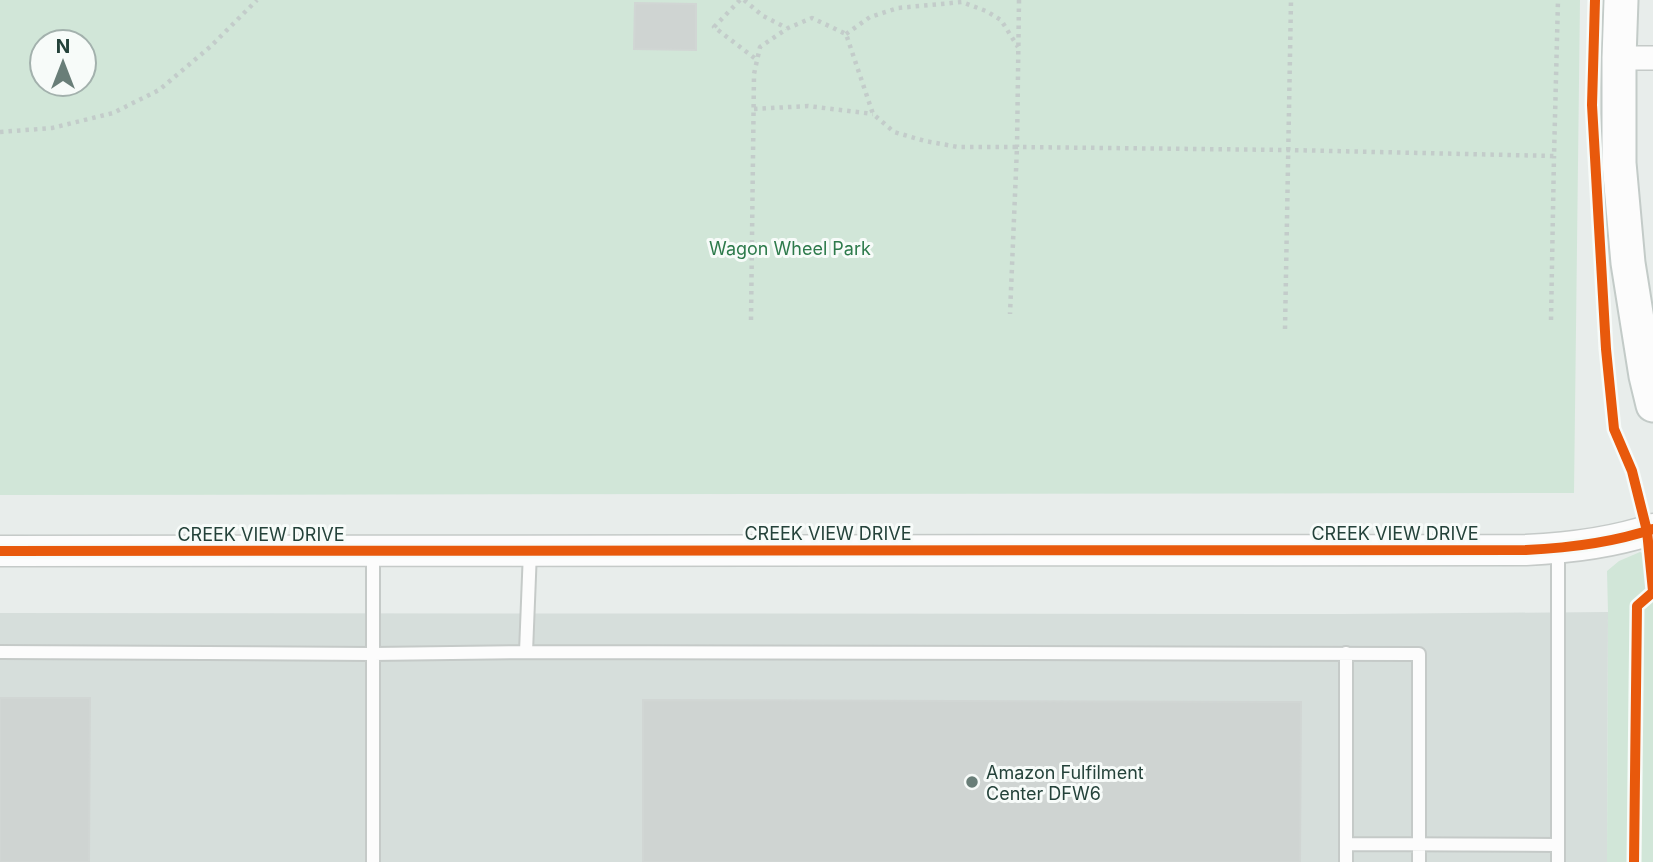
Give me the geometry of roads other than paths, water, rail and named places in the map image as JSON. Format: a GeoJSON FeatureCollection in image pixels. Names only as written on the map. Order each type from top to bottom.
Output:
{"type":"FeatureCollection","features":[{"type":"Feature","properties":{"kind":"main road"},"geometry":{"type":"LineString","coordinates":[[1621,0],[1619,163],[1628,263],[1653,405]]}},
{"type":"Feature","properties":{"kind":"street"},"geometry":{"type":"LineString","coordinates":[[1619,58],[1653,58]]}},
{"type":"Feature","properties":{"kind":"street","name":"CREEK VIEW DRIVE"},"geometry":{"type":"LineString","coordinates":[[0,551],[1526,550],[1608,541],[1653,529]]}},
{"type":"Feature","properties":{"kind":"lane"},"geometry":{"type":"LineString","coordinates":[[1558,548],[1558,862]]}},
{"type":"Feature","properties":{"kind":"lane"},"geometry":{"type":"LineString","coordinates":[[373,551],[373,862]]}},
{"type":"Feature","properties":{"kind":"lane"},"geometry":{"type":"LineString","coordinates":[[526,652],[530,551]]}},
{"type":"Feature","properties":{"kind":"lane"},"geometry":{"type":"LineString","coordinates":[[0,652],[1419,654],[1419,862]]}},
{"type":"Feature","properties":{"kind":"lane"},"geometry":{"type":"LineString","coordinates":[[1346,653],[1346,862]]}},
{"type":"Feature","properties":{"kind":"lane"},"geometry":{"type":"LineString","coordinates":[[1346,844],[1558,845]]}},
{"type":"Feature","properties":{"kind":"place","name":"Amazon Fulfilment Center DFW6"},"geometry":{"type":"Point","coordinates":[972,782]}},
{"type":"Feature","properties":{"kind":"park label","name":"Wagon Wheel Park"},"geometry":{"type":"Point","coordinates":[790,248]}}]}
